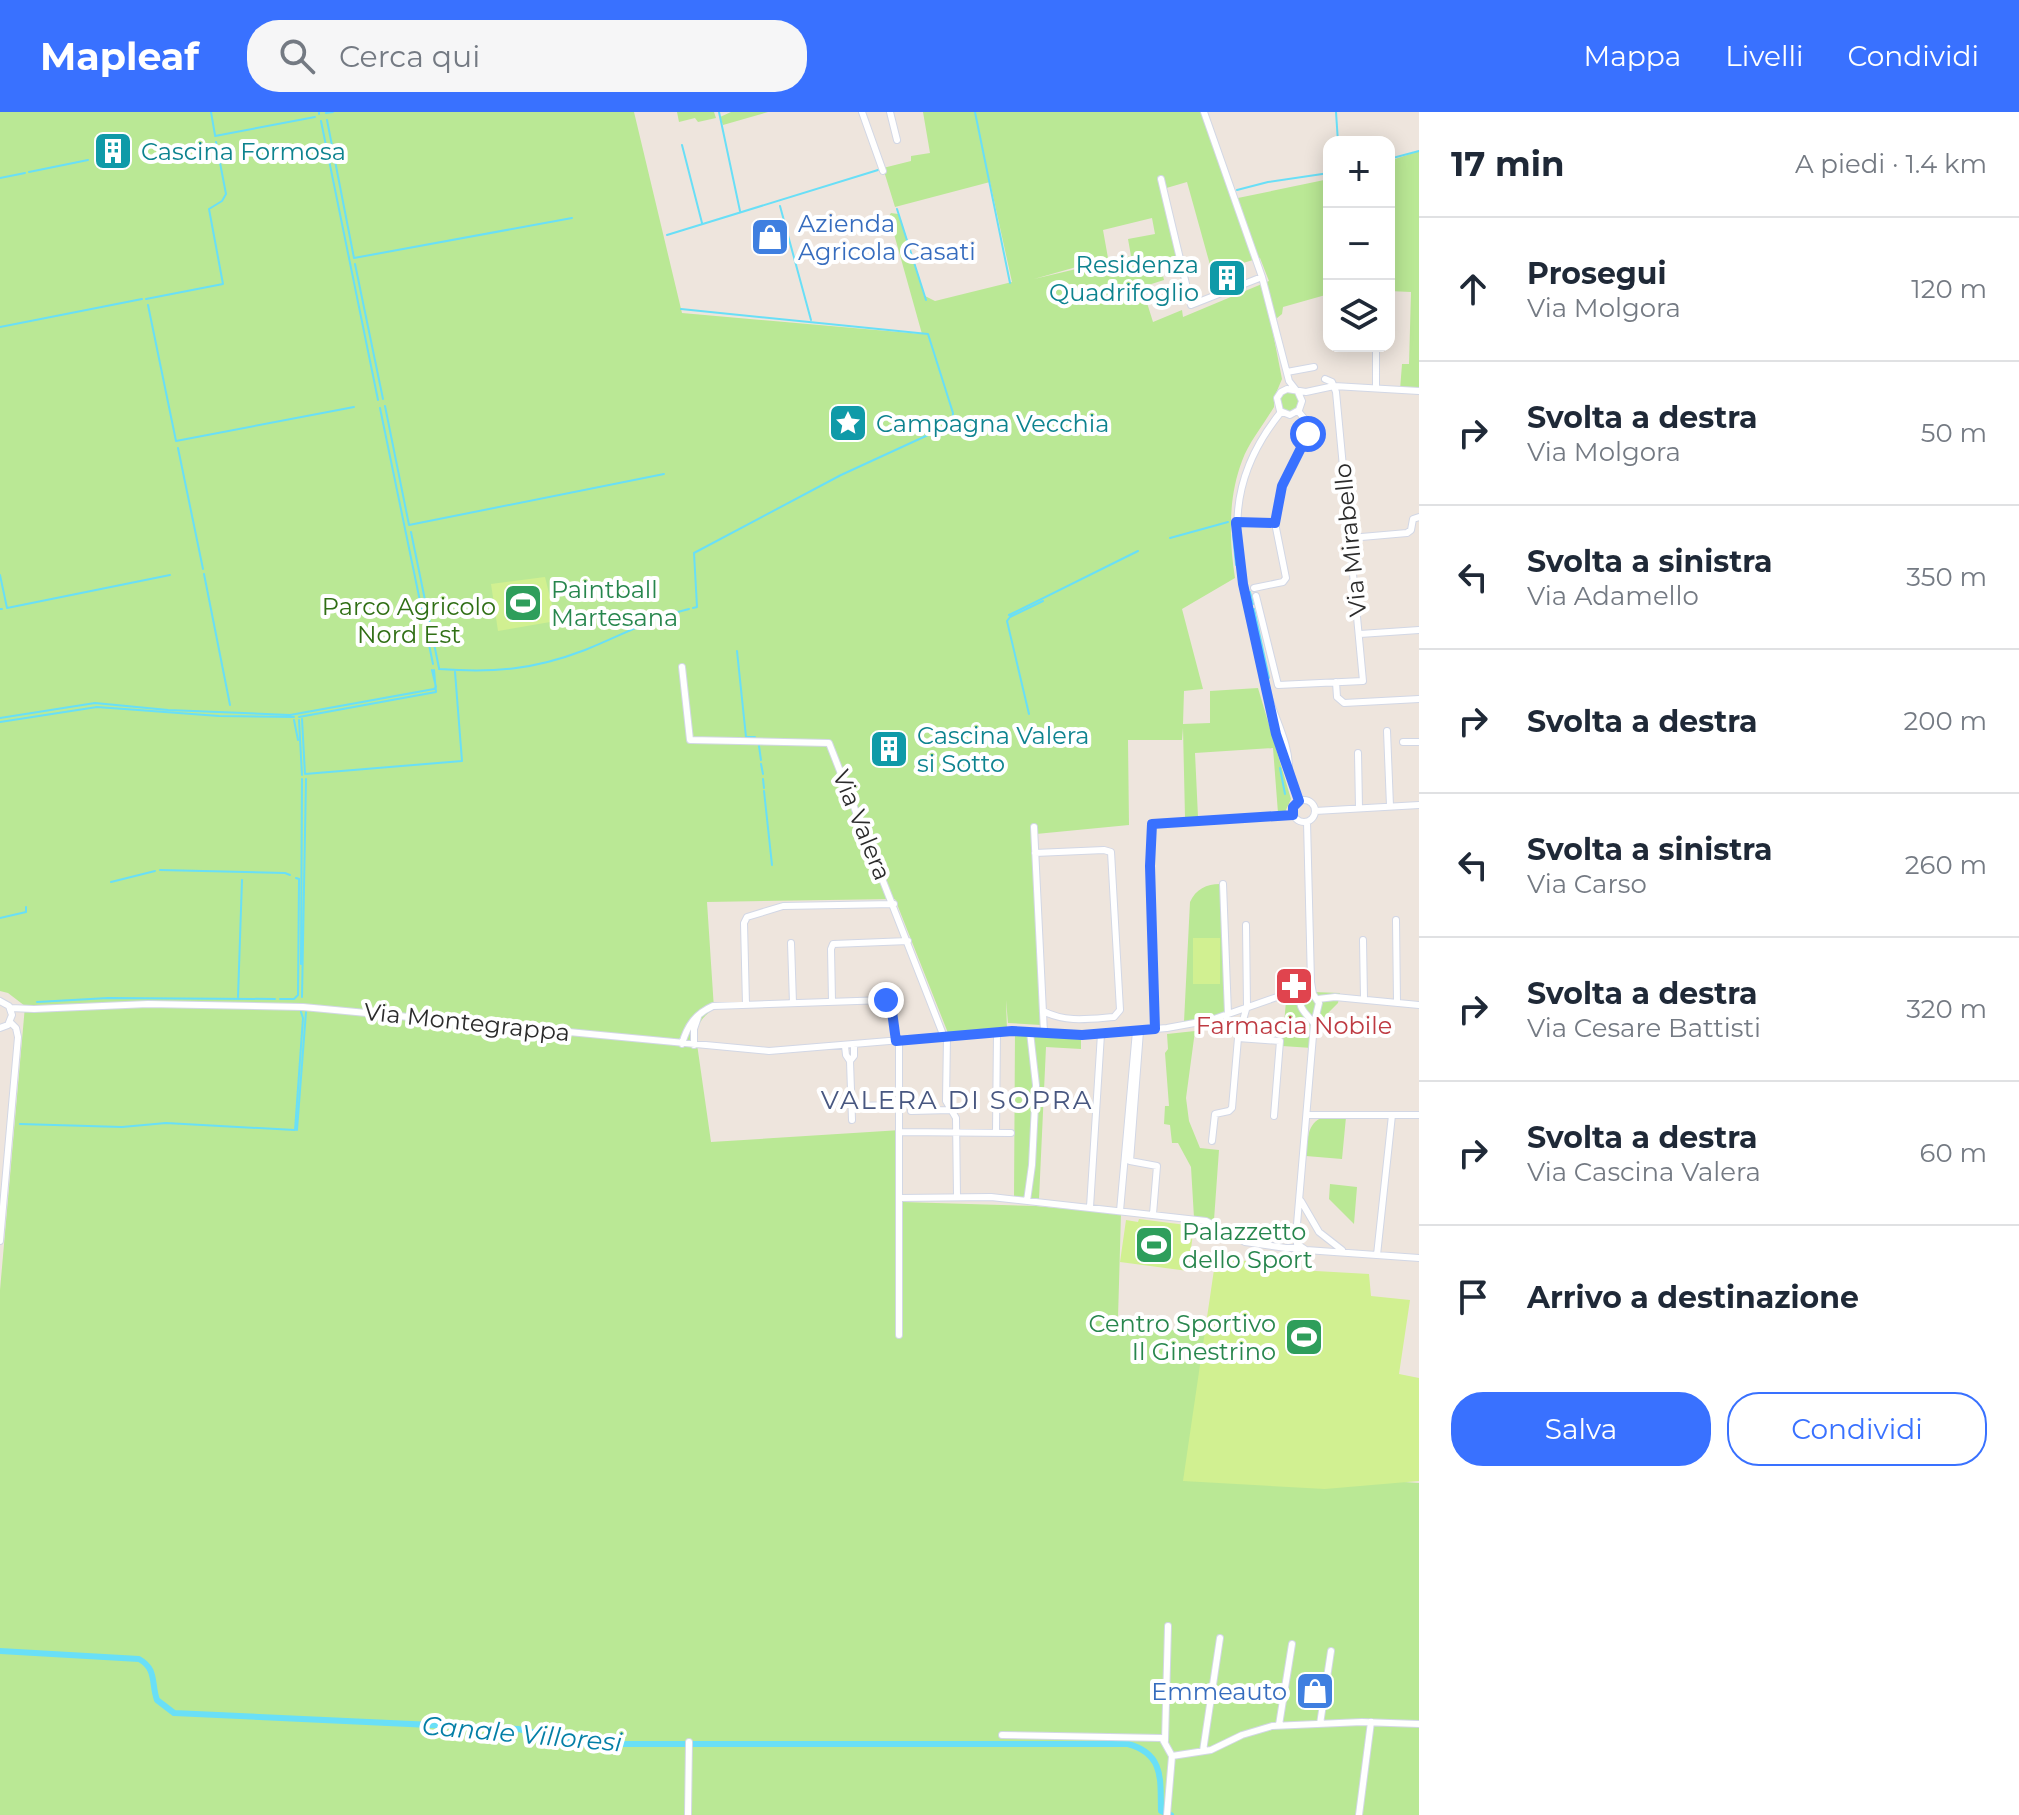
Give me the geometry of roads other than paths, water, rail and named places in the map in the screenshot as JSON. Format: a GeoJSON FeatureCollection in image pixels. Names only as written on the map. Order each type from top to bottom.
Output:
{"type":"FeatureCollection","features":[{"type":"Feature","properties":{"kind":"street"},"geometry":{"type":"LineString","coordinates":[[862,112],[883,171]]}},
{"type":"Feature","properties":{"kind":"street"},"geometry":{"type":"LineString","coordinates":[[890,112],[897,140]]}},
{"type":"Feature","properties":{"kind":"street"},"geometry":{"type":"LineString","coordinates":[[1204,112],[1262,277],[1287,373],[1302,402]]}},
{"type":"Feature","properties":{"kind":"street"},"geometry":{"type":"LineString","coordinates":[[1161,179],[1191,305],[1262,277]]}},
{"type":"Feature","properties":{"kind":"street"},"geometry":{"type":"LineString","coordinates":[[1376,352],[1376,387]]}},
{"type":"Feature","properties":{"kind":"street"},"geometry":{"type":"LineString","coordinates":[[1287,373],[1314,367]]}},
{"type":"Feature","properties":{"kind":"street"},"geometry":{"type":"LineString","coordinates":[[1287,373],[1276,401],[1281,412],[1290,415],[1298,411],[1312,391]]}},
{"type":"Feature","properties":{"kind":"street"},"geometry":{"type":"LineString","coordinates":[[1322,389],[1322,379],[1334,386]]}},
{"type":"Feature","properties":{"kind":"street"},"geometry":{"type":"LineString","coordinates":[[1282,391],[1312,391],[1334,386],[1419,391]]}},
{"type":"Feature","properties":{"kind":"street","name":"Via Mirabello"},"geometry":{"type":"LineString","coordinates":[[1334,386],[1360,634],[1419,630]]}},
{"type":"Feature","properties":{"kind":"street"},"geometry":{"type":"LineString","coordinates":[[1298,411],[1307,421],[1308,434],[1282,486],[1275,523],[1286,578],[1283,582],[1255,592],[1278,685],[1363,681],[1360,634]]}},
{"type":"Feature","properties":{"kind":"street"},"geometry":{"type":"LineString","coordinates":[[1281,412],[1266,431],[1251,461],[1240,494],[1236,522],[1243,584],[1272,709],[1288,754],[1289,771],[1299,801]]}},
{"type":"Feature","properties":{"kind":"street"},"geometry":{"type":"LineString","coordinates":[[1350,538],[1407,533],[1413,519],[1419,517]]}},
{"type":"Feature","properties":{"kind":"street"},"geometry":{"type":"LineString","coordinates":[[1236,522],[1275,523]]}},
{"type":"Feature","properties":{"kind":"street","name":"Via Valera"},"geometry":{"type":"LineString","coordinates":[[682,667],[690,740],[829,743],[894,904],[934,1016],[946,1037]]}},
{"type":"Feature","properties":{"kind":"street"},"geometry":{"type":"LineString","coordinates":[[1336,682],[1337,698],[1344,703],[1419,699]]}},
{"type":"Feature","properties":{"kind":"street"},"geometry":{"type":"LineString","coordinates":[[1387,731],[1390,806]]}},
{"type":"Feature","properties":{"kind":"street"},"geometry":{"type":"LineString","coordinates":[[1403,742],[1419,742]]}},
{"type":"Feature","properties":{"kind":"street"},"geometry":{"type":"LineString","coordinates":[[1358,753],[1359,808]]}},
{"type":"Feature","properties":{"kind":"street"},"geometry":{"type":"LineString","coordinates":[[1299,801],[1310,801],[1315,811],[1314,817],[1307,822],[1299,821],[1293,815],[1293,807],[1299,801]]}},
{"type":"Feature","properties":{"kind":"street"},"geometry":{"type":"LineString","coordinates":[[1315,811],[1419,805]]}},
{"type":"Feature","properties":{"kind":"street"},"geometry":{"type":"LineString","coordinates":[[1155,1029],[1150,866],[1152,824],[1293,815]]}},
{"type":"Feature","properties":{"kind":"street"},"geometry":{"type":"LineString","coordinates":[[1299,1245],[1314,1024],[1319,1004],[1311,996],[1307,822]]}},
{"type":"Feature","properties":{"kind":"street"},"geometry":{"type":"LineString","coordinates":[[1034,827],[1044,1033]]}},
{"type":"Feature","properties":{"kind":"street"},"geometry":{"type":"LineString","coordinates":[[1035,853],[1111,852],[1120,1010],[1112,1018],[1071,1020],[1056,1018],[1043,1011]]}},
{"type":"Feature","properties":{"kind":"street"},"geometry":{"type":"LineString","coordinates":[[1223,884],[1228,1014]]}},
{"type":"Feature","properties":{"kind":"street"},"geometry":{"type":"LineString","coordinates":[[746,1005],[744,922],[747,917],[785,905],[894,904]]}},
{"type":"Feature","properties":{"kind":"street"},"geometry":{"type":"LineString","coordinates":[[1396,920],[1397,1002]]}},
{"type":"Feature","properties":{"kind":"street"},"geometry":{"type":"LineString","coordinates":[[1212,1141],[1215,1114],[1231,1109],[1238,1038],[1247,1006],[1246,925]]}},
{"type":"Feature","properties":{"kind":"street"},"geometry":{"type":"LineString","coordinates":[[1363,940],[1364,999]]}},
{"type":"Feature","properties":{"kind":"street"},"geometry":{"type":"LineString","coordinates":[[832,1001],[833,944],[908,941]]}},
{"type":"Feature","properties":{"kind":"street"},"geometry":{"type":"LineString","coordinates":[[791,943],[793,1003]]}},
{"type":"Feature","properties":{"kind":"street"},"geometry":{"type":"LineString","coordinates":[[1300,1003],[1311,996]]}},
{"type":"Feature","properties":{"kind":"street"},"geometry":{"type":"LineString","coordinates":[[1264,1000],[1311,996],[1419,1005]]}},
{"type":"Feature","properties":{"kind":"street"},"geometry":{"type":"LineString","coordinates":[[1264,1000],[1289,999],[1300,1003]]}},
{"type":"Feature","properties":{"kind":"street","name":"Via Montegrappa"},"geometry":{"type":"LineString","coordinates":[[10,1008],[124,1004],[303,1007],[754,1051],[850,1046],[997,1032],[1101,1034],[1138,1031],[1197,1024],[1264,1000]]}},
{"type":"Feature","properties":{"kind":"street"},"geometry":{"type":"LineString","coordinates":[[0,1001],[10,1008],[18,1037],[0,1241]]}},
{"type":"Feature","properties":{"kind":"street"},"geometry":{"type":"LineString","coordinates":[[682,1044],[687,1027],[699,1014],[713,1006],[889,1001],[898,1041],[900,1105],[899,1335]]}},
{"type":"Feature","properties":{"kind":"street"},"geometry":{"type":"LineString","coordinates":[[1300,1003],[1314,1024]]}},
{"type":"Feature","properties":{"kind":"street","name":"Via Montegrappa"},"geometry":{"type":"LineString","coordinates":[[0,1028],[34,1009]]}},
{"type":"Feature","properties":{"kind":"street"},"geometry":{"type":"LineString","coordinates":[[1308,1013],[1316,1011]]}},
{"type":"Feature","properties":{"kind":"street"},"geometry":{"type":"LineString","coordinates":[[694,1045],[694,1027],[699,1014]]}},
{"type":"Feature","properties":{"kind":"street","name":"Via Valera"},"geometry":{"type":"LineString","coordinates":[[933,1037],[934,1016]]}},
{"type":"Feature","properties":{"kind":"street"},"geometry":{"type":"LineString","coordinates":[[1120,1211],[1138,1031]]}},
{"type":"Feature","properties":{"kind":"street"},"geometry":{"type":"LineString","coordinates":[[996,1133],[997,1032]]}},
{"type":"Feature","properties":{"kind":"street"},"geometry":{"type":"LineString","coordinates":[[1027,1201],[1032,1171],[1036,1085],[1030,1032]]}},
{"type":"Feature","properties":{"kind":"street"},"geometry":{"type":"LineString","coordinates":[[1090,1207],[1101,1034]]}},
{"type":"Feature","properties":{"kind":"street"},"geometry":{"type":"LineString","coordinates":[[946,1037],[946,1101],[956,1118],[957,1196]]}},
{"type":"Feature","properties":{"kind":"street"},"geometry":{"type":"LineString","coordinates":[[1238,1038],[1280,1041],[1274,1116]]}},
{"type":"Feature","properties":{"kind":"street"},"geometry":{"type":"LineString","coordinates":[[850,1046],[846,1055],[850,1061],[852,1120]]}},
{"type":"Feature","properties":{"kind":"street"},"geometry":{"type":"LineString","coordinates":[[851,1106],[900,1105]]}},
{"type":"Feature","properties":{"kind":"street"},"geometry":{"type":"LineString","coordinates":[[911,1111],[950,1110]]}},
{"type":"Feature","properties":{"kind":"street"},"geometry":{"type":"LineString","coordinates":[[1307,1115],[1419,1115]]}},
{"type":"Feature","properties":{"kind":"street"},"geometry":{"type":"LineString","coordinates":[[1377,1255],[1392,1115]]}},
{"type":"Feature","properties":{"kind":"street"},"geometry":{"type":"LineString","coordinates":[[900,1132],[1011,1133]]}},
{"type":"Feature","properties":{"kind":"street"},"geometry":{"type":"LineString","coordinates":[[1127,1163],[1156,1165],[1153,1214]]}},
{"type":"Feature","properties":{"kind":"street"},"geometry":{"type":"LineString","coordinates":[[900,1198],[957,1196],[1153,1214],[1210,1222],[1245,1242],[1318,1245],[1318,1230]]}},
{"type":"Feature","properties":{"kind":"street"},"geometry":{"type":"LineString","coordinates":[[1300,1198],[1318,1230],[1338,1248],[1349,1253]]}},
{"type":"Feature","properties":{"kind":"street"},"geometry":{"type":"LineString","coordinates":[[1299,1245],[1304,1225],[1318,1230]]}},
{"type":"Feature","properties":{"kind":"street"},"geometry":{"type":"LineString","coordinates":[[1299,1245],[1349,1253],[1419,1258]]}},
{"type":"Feature","properties":{"kind":"street"},"geometry":{"type":"LineString","coordinates":[[1167,1812],[1172,1756],[1165,1741],[1168,1626]]}},
{"type":"Feature","properties":{"kind":"street"},"geometry":{"type":"LineString","coordinates":[[1203,1751],[1220,1638]]}},
{"type":"Feature","properties":{"kind":"street"},"geometry":{"type":"LineString","coordinates":[[1279,1725],[1292,1644]]}},
{"type":"Feature","properties":{"kind":"street"},"geometry":{"type":"LineString","coordinates":[[1320,1724],[1331,1651]]}},
{"type":"Feature","properties":{"kind":"street"},"geometry":{"type":"LineString","coordinates":[[1359,1815],[1371,1722]]}},
{"type":"Feature","properties":{"kind":"street"},"geometry":{"type":"LineString","coordinates":[[1172,1756],[1203,1751],[1279,1725],[1419,1724]]}},
{"type":"Feature","properties":{"kind":"street"},"geometry":{"type":"LineString","coordinates":[[1002,1735],[1162,1738],[1165,1741]]}},
{"type":"Feature","properties":{"kind":"street"},"geometry":{"type":"LineString","coordinates":[[688,1815],[689,1745]]}},
{"type":"Feature","properties":{"kind":"waterway"},"geometry":{"type":"LineString","coordinates":[[211,112],[215,135]]}},
{"type":"Feature","properties":{"kind":"waterway"},"geometry":{"type":"LineString","coordinates":[[326,113],[333,112]]}},
{"type":"Feature","properties":{"kind":"waterway"},"geometry":{"type":"LineString","coordinates":[[719,112],[740,211]]}},
{"type":"Feature","properties":{"kind":"waterway"},"geometry":{"type":"LineString","coordinates":[[975,112],[1010,283]]}},
{"type":"Feature","properties":{"kind":"waterway"},"geometry":{"type":"LineString","coordinates":[[1336,112],[1338,136]]}},
{"type":"Feature","properties":{"kind":"waterway"},"geometry":{"type":"LineString","coordinates":[[215,136],[315,117]]}},
{"type":"Feature","properties":{"kind":"waterway"},"geometry":{"type":"LineString","coordinates":[[327,120],[354,258],[572,218]]}},
{"type":"Feature","properties":{"kind":"waterway"},"geometry":{"type":"LineString","coordinates":[[321,121],[378,400]]}},
{"type":"Feature","properties":{"kind":"waterway"},"geometry":{"type":"LineString","coordinates":[[146,299],[223,284],[209,209],[222,201],[226,194],[216,142]]}},
{"type":"Feature","properties":{"kind":"waterway"},"geometry":{"type":"LineString","coordinates":[[682,145],[702,223]]}},
{"type":"Feature","properties":{"kind":"waterway"},"geometry":{"type":"LineString","coordinates":[[1395,157],[1419,151]]}},
{"type":"Feature","properties":{"kind":"waterway"},"geometry":{"type":"LineString","coordinates":[[29,172],[88,160]]}},
{"type":"Feature","properties":{"kind":"waterway"},"geometry":{"type":"LineString","coordinates":[[667,235],[878,170]]}},
{"type":"Feature","properties":{"kind":"waterway"},"geometry":{"type":"LineString","coordinates":[[0,178],[25,173]]}},
{"type":"Feature","properties":{"kind":"waterway"},"geometry":{"type":"LineString","coordinates":[[1237,190],[1323,174]]}},
{"type":"Feature","properties":{"kind":"waterway"},"geometry":{"type":"LineString","coordinates":[[780,206],[811,320]]}},
{"type":"Feature","properties":{"kind":"waterway"},"geometry":{"type":"LineString","coordinates":[[897,209],[926,300]]}},
{"type":"Feature","properties":{"kind":"waterway"},"geometry":{"type":"LineString","coordinates":[[355,264],[383,399]]}},
{"type":"Feature","properties":{"kind":"waterway"},"geometry":{"type":"LineString","coordinates":[[0,327],[142,299]]}},
{"type":"Feature","properties":{"kind":"waterway"},"geometry":{"type":"LineString","coordinates":[[148,305],[176,441]]}},
{"type":"Feature","properties":{"kind":"waterway"},"geometry":{"type":"LineString","coordinates":[[681,309],[928,334],[953,413],[952,424],[841,475],[694,553],[697,607],[693,608]]}},
{"type":"Feature","properties":{"kind":"waterway"},"geometry":{"type":"LineString","coordinates":[[385,406],[409,525],[664,474]]}},
{"type":"Feature","properties":{"kind":"waterway"},"geometry":{"type":"LineString","coordinates":[[176,441],[354,407]]}},
{"type":"Feature","properties":{"kind":"waterway"},"geometry":{"type":"LineString","coordinates":[[380,408],[433,664]]}},
{"type":"Feature","properties":{"kind":"waterway"},"geometry":{"type":"LineString","coordinates":[[178,448],[203,569]]}},
{"type":"Feature","properties":{"kind":"waterway"},"geometry":{"type":"LineString","coordinates":[[1170,538],[1228,522]]}},
{"type":"Feature","properties":{"kind":"waterway"},"geometry":{"type":"LineString","coordinates":[[411,532],[439,668]]}},
{"type":"Feature","properties":{"kind":"waterway"},"geometry":{"type":"LineString","coordinates":[[1233,535],[1236,565]]}},
{"type":"Feature","properties":{"kind":"waterway"},"geometry":{"type":"LineString","coordinates":[[1009,615],[1138,551]]}},
{"type":"Feature","properties":{"kind":"waterway"},"geometry":{"type":"LineString","coordinates":[[204,574],[230,705]]}},
{"type":"Feature","properties":{"kind":"waterway"},"geometry":{"type":"LineString","coordinates":[[0,575],[7,608],[170,575]]}},
{"type":"Feature","properties":{"kind":"waterway"},"geometry":{"type":"LineString","coordinates":[[1250,592],[1253,604]]}},
{"type":"Feature","properties":{"kind":"waterway"},"geometry":{"type":"LineString","coordinates":[[1029,714],[1007,621],[1043,601]]}},
{"type":"Feature","properties":{"kind":"waterway"},"geometry":{"type":"LineString","coordinates":[[439,669],[495,670],[548,662],[689,609]]}},
{"type":"Feature","properties":{"kind":"waterway"},"geometry":{"type":"LineString","coordinates":[[1254,609],[1269,678]]}},
{"type":"Feature","properties":{"kind":"waterway"},"geometry":{"type":"LineString","coordinates":[[737,651],[746,737],[755,737]]}},
{"type":"Feature","properties":{"kind":"waterway"},"geometry":{"type":"LineString","coordinates":[[0,718],[95,703],[168,710],[290,715],[434,689],[432,670]]}},
{"type":"Feature","properties":{"kind":"waterway"},"geometry":{"type":"LineString","coordinates":[[299,717],[436,692],[434,670]]}},
{"type":"Feature","properties":{"kind":"waterway"},"geometry":{"type":"LineString","coordinates":[[305,774],[462,761],[455,672]]}},
{"type":"Feature","properties":{"kind":"waterway"},"geometry":{"type":"LineString","coordinates":[[0,722],[97,707],[219,716],[294,717]]}},
{"type":"Feature","properties":{"kind":"waterway"},"geometry":{"type":"LineString","coordinates":[[302,719],[305,774]]}},
{"type":"Feature","properties":{"kind":"waterway"},"geometry":{"type":"LineString","coordinates":[[294,720],[298,740]]}},
{"type":"Feature","properties":{"kind":"waterway"},"geometry":{"type":"LineString","coordinates":[[299,720],[302,775]]}},
{"type":"Feature","properties":{"kind":"waterway"},"geometry":{"type":"LineString","coordinates":[[759,746],[761,760]]}},
{"type":"Feature","properties":{"kind":"waterway"},"geometry":{"type":"LineString","coordinates":[[761,764],[763,774]]}},
{"type":"Feature","properties":{"kind":"waterway"},"geometry":{"type":"LineString","coordinates":[[1280,768],[1285,794]]}},
{"type":"Feature","properties":{"kind":"waterway"},"geometry":{"type":"LineString","coordinates":[[301,964],[302,779]]}},
{"type":"Feature","properties":{"kind":"waterway"},"geometry":{"type":"LineString","coordinates":[[302,997],[306,779]]}},
{"type":"Feature","properties":{"kind":"waterway"},"geometry":{"type":"LineString","coordinates":[[763,779],[764,788]]}},
{"type":"Feature","properties":{"kind":"waterway"},"geometry":{"type":"LineString","coordinates":[[764,791],[772,865]]}},
{"type":"Feature","properties":{"kind":"waterway"},"geometry":{"type":"LineString","coordinates":[[160,870],[290,875]]}},
{"type":"Feature","properties":{"kind":"waterway"},"geometry":{"type":"LineString","coordinates":[[111,882],[155,871]]}},
{"type":"Feature","properties":{"kind":"waterway"},"geometry":{"type":"LineString","coordinates":[[280,999],[294,999],[298,995],[299,879],[296,878]]}},
{"type":"Feature","properties":{"kind":"waterway"},"geometry":{"type":"LineString","coordinates":[[238,997],[242,880]]}},
{"type":"Feature","properties":{"kind":"waterway"},"geometry":{"type":"LineString","coordinates":[[0,918],[26,912],[26,907]]}},
{"type":"Feature","properties":{"kind":"waterway"},"geometry":{"type":"LineString","coordinates":[[37,1002],[108,998],[275,999]]}},
{"type":"Feature","properties":{"kind":"waterway"},"geometry":{"type":"LineString","coordinates":[[20,1124],[122,1127],[166,1123],[295,1130],[301,1012]]}},
{"type":"Feature","properties":{"kind":"waterway"},"geometry":{"type":"LineString","coordinates":[[297,1130],[306,1012]]}},
{"type":"Feature","properties":{"kind":"waterway","name":"Canale Villoresi"},"geometry":{"type":"LineString","coordinates":[[0,1651],[139,1659],[149,1667],[157,1700],[174,1713],[518,1729],[586,1744],[1128,1744],[1149,1754],[1154,1762],[1160,1779],[1161,1811],[1171,1815]]}},
{"type":"Feature","properties":{"kind":"place","name":"Cascina Formosa"},"geometry":{"type":"Point","coordinates":[113,151]}},
{"type":"Feature","properties":{"kind":"place","name":"Azienda Agricola Casati"},"geometry":{"type":"Point","coordinates":[770,237]}},
{"type":"Feature","properties":{"kind":"place","name":"Residenza Quadrifoglio"},"geometry":{"type":"Point","coordinates":[1227,278]}},
{"type":"Feature","properties":{"kind":"place","name":"Campagna Vecchia"},"geometry":{"type":"Point","coordinates":[848,423]}},
{"type":"Feature","properties":{"kind":"place","name":"Paintball Martesana"},"geometry":{"type":"Point","coordinates":[523,603]}},
{"type":"Feature","properties":{"kind":"place","name":"Cascina Valera si Sotto"},"geometry":{"type":"Point","coordinates":[889,749]}},
{"type":"Feature","properties":{"kind":"place","name":"Farmacia Nobile"},"geometry":{"type":"Point","coordinates":[1294,986]}},
{"type":"Feature","properties":{"kind":"place","name":"Palazzetto dello Sport"},"geometry":{"type":"Point","coordinates":[1154,1245]}},
{"type":"Feature","properties":{"kind":"place","name":"Centro Sportivo Il Ginestrino"},"geometry":{"type":"Point","coordinates":[1304,1337]}},
{"type":"Feature","properties":{"kind":"place","name":"Emmeauto"},"geometry":{"type":"Point","coordinates":[1315,1691]}},
{"type":"Feature","properties":{"kind":"district","name":"VALERA DI SOPRA"},"geometry":{"type":"Point","coordinates":[957,1100]}},
{"type":"Feature","properties":{"kind":"park label","name":"Parco Agricolo Nord Est"},"geometry":{"type":"Point","coordinates":[409,620]}}]}
